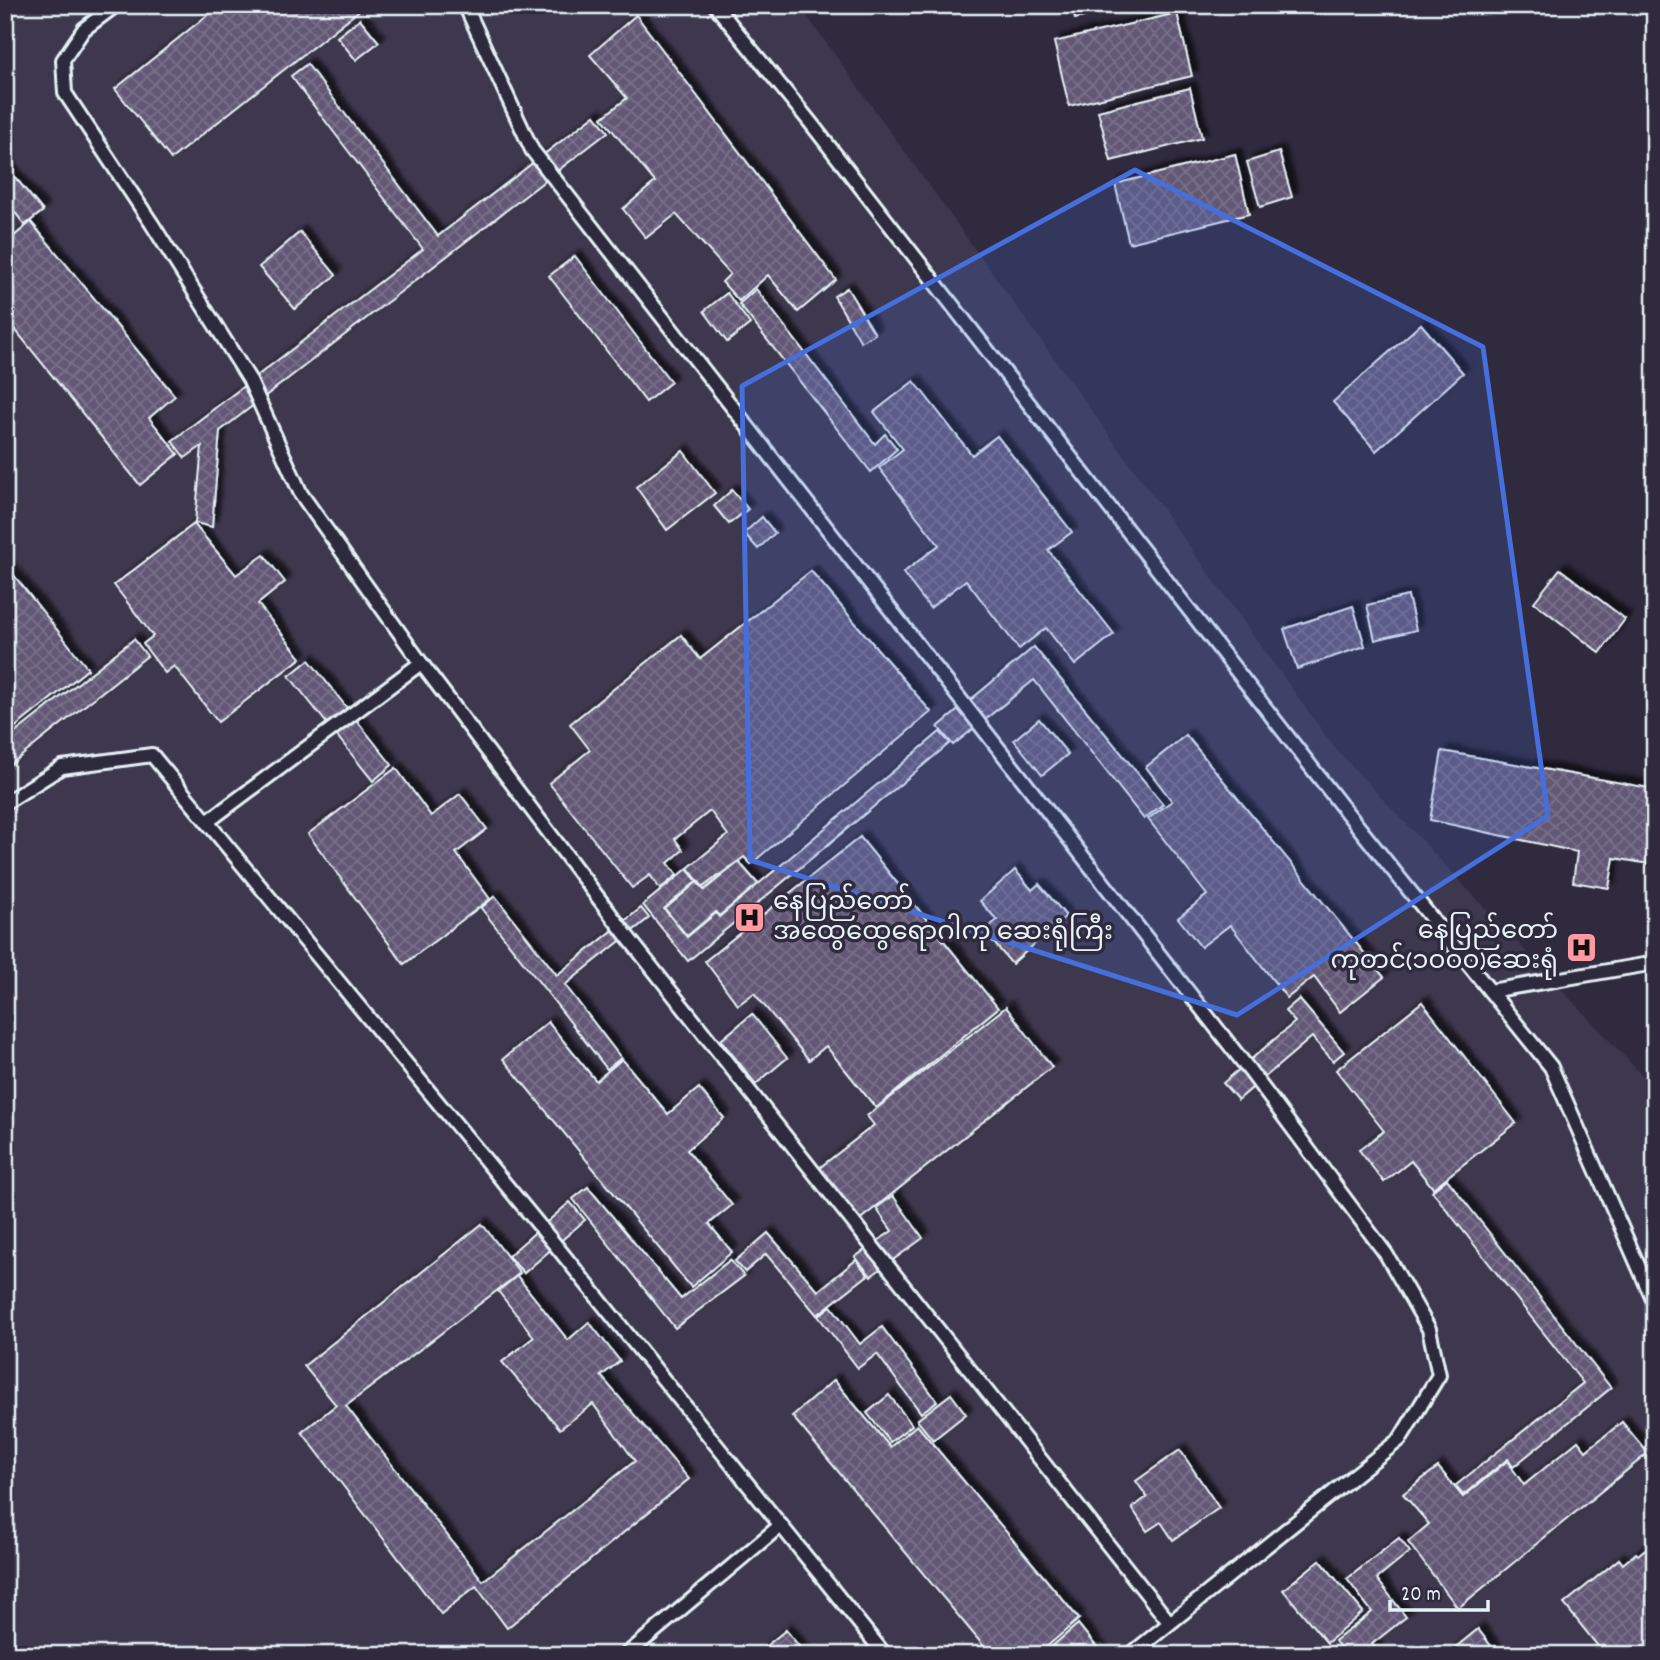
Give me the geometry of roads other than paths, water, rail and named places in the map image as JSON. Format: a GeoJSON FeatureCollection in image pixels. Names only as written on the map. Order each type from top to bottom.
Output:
{"type":"FeatureCollection","features":[{"type":"Feature","properties":{"kind":"lane"},"geometry":{"type":"LineString","coordinates":[[116,5],[84,29],[63,60],[65,93],[152,224],[249,379],[302,494],[421,663],[627,936],[1169,1622]]}},
{"type":"Feature","properties":{"kind":"lane"},"geometry":{"type":"LineString","coordinates":[[465,5],[532,150],[1251,1071],[1386,1254],[1429,1329],[1439,1375],[1400,1439],[1130,1655]]}},
{"type":"Feature","properties":{"kind":"lane"},"geometry":{"type":"LineString","coordinates":[[715,5],[810,122],[1340,804],[1551,1067],[1655,1304]]}},
{"type":"Feature","properties":{"kind":"lane"},"geometry":{"type":"LineString","coordinates":[[207,822],[421,663]]}},
{"type":"Feature","properties":{"kind":"lane"},"geometry":{"type":"LineString","coordinates":[[5,803],[62,767],[152,755],[487,1161],[885,1655]]}},
{"type":"Feature","properties":{"kind":"lane"},"geometry":{"type":"LineString","coordinates":[[1490,991],[1655,963]]}},
{"type":"Feature","properties":{"kind":"lane"},"geometry":{"type":"LineString","coordinates":[[626,1655],[782,1525]]}},
{"type":"Feature","properties":{"kind":"place","name":"နေပြည်တော် အထွေထွေရောဂါကု ဆေးရုံကြီး"},"geometry":{"type":"Point","coordinates":[750,918]}},
{"type":"Feature","properties":{"kind":"place","name":"နေပြည်တော် ကုတင်(၁၀၀၀)ဆေးရုံ"},"geometry":{"type":"Point","coordinates":[1581,947]}}]}
